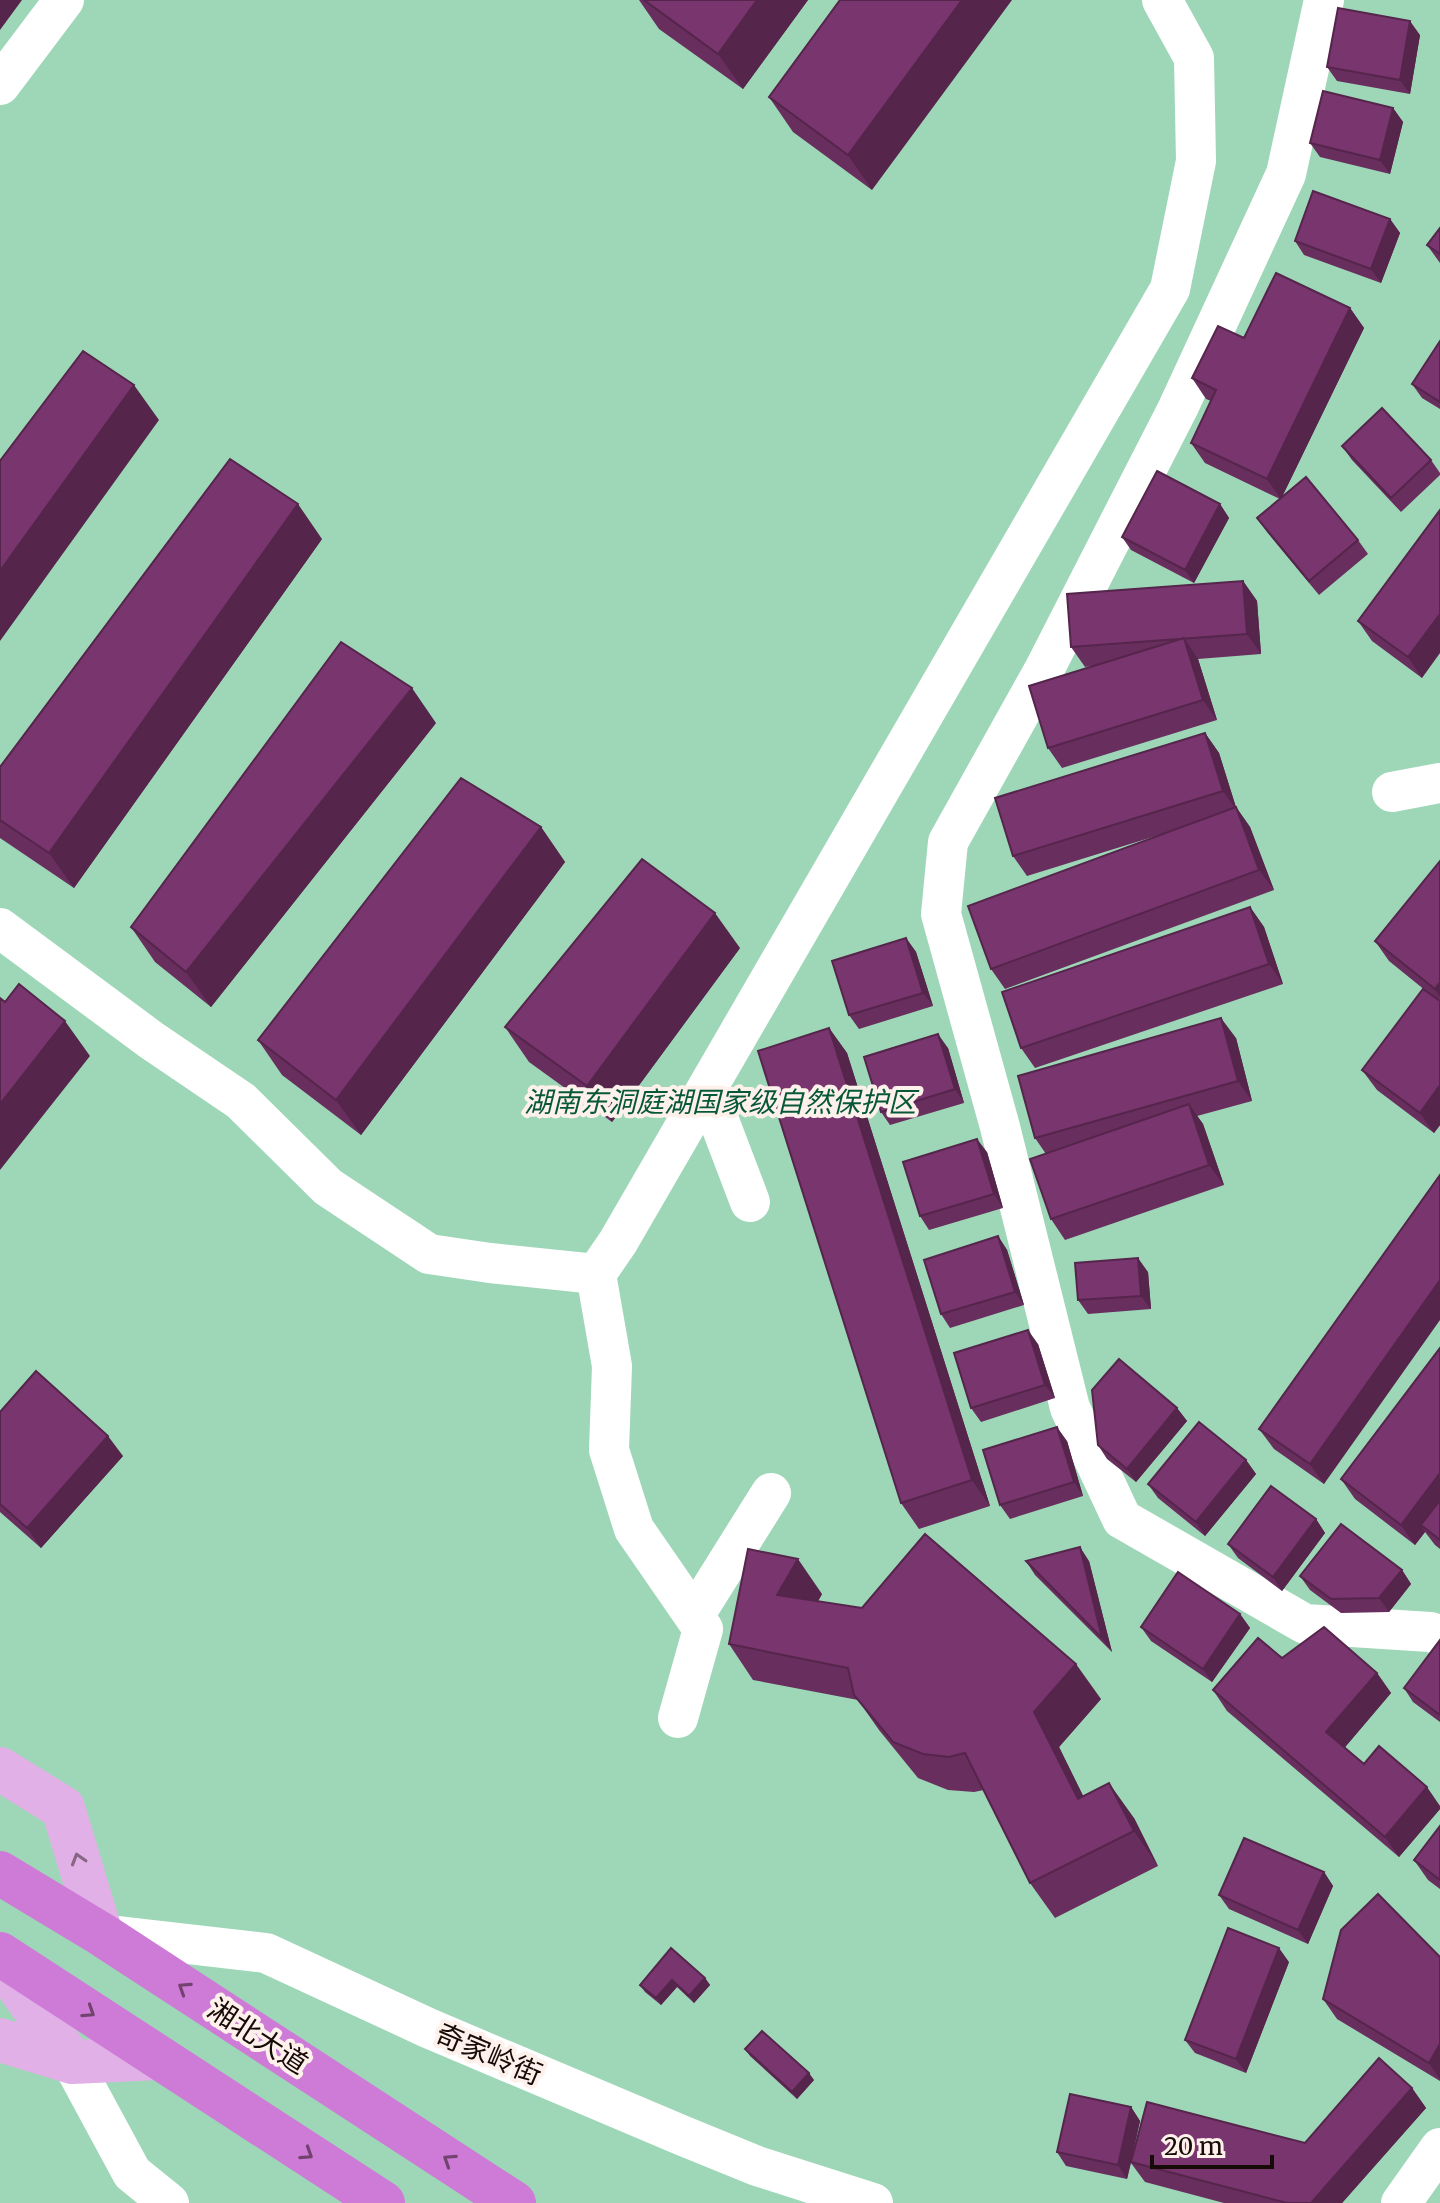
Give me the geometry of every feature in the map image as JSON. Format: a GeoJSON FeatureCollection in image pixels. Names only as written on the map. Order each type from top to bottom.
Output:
{"type":"FeatureCollection","features":[{"type":"Feature","properties":{"kind":"highway","name":"湘北大道"},"geometry":{"type":"LineString","coordinates":[[0,1873],[101,1934],[514,2203]]}},
{"type":"Feature","properties":{"kind":"highway"},"geometry":{"type":"LineString","coordinates":[[0,1957],[383,2203]]}},
{"type":"Feature","properties":{"kind":"main road"},"geometry":{"type":"LineString","coordinates":[[0,1769],[63,1808],[101,1934]]}},
{"type":"Feature","properties":{"kind":"main road"},"geometry":{"type":"LineString","coordinates":[[0,1957],[72,2062]]}},
{"type":"Feature","properties":{"kind":"main road"},"geometry":{"type":"LineString","coordinates":[[0,2040],[72,2062],[159,2058]]}},
{"type":"Feature","properties":{"kind":"street"},"geometry":{"type":"LineString","coordinates":[[0,85],[64,0]]}},
{"type":"Feature","properties":{"kind":"street"},"geometry":{"type":"LineString","coordinates":[[678,1718],[703,1629],[634,1529],[609,1450],[612,1366],[596,1274],[618,1242],[1170,289],[1196,161],[1194,58],[1162,0]]}},
{"type":"Feature","properties":{"kind":"street"},"geometry":{"type":"LineString","coordinates":[[1324,0],[1286,174],[1178,408],[1044,670],[948,842],[941,914],[1000,1127],[1070,1408],[1122,1519],[1305,1624],[1440,1635]]}},
{"type":"Feature","properties":{"kind":"street"},"geometry":{"type":"LineString","coordinates":[[1392,792],[1440,783]]}},
{"type":"Feature","properties":{"kind":"street"},"geometry":{"type":"LineString","coordinates":[[0,928],[151,1040],[241,1101],[328,1187],[429,1254],[596,1274]]}},
{"type":"Feature","properties":{"kind":"street"},"geometry":{"type":"LineString","coordinates":[[707,1089],[750,1202]]}},
{"type":"Feature","properties":{"kind":"street"},"geometry":{"type":"LineString","coordinates":[[694,1616],[771,1493]]}},
{"type":"Feature","properties":{"kind":"street","name":"奇家岭街"},"geometry":{"type":"LineString","coordinates":[[101,1934],[266,1953],[428,2028],[707,2146],[757,2166],[873,2203]]}},
{"type":"Feature","properties":{"kind":"street"},"geometry":{"type":"LineString","coordinates":[[72,2062],[132,2173],[169,2203]]}},
{"type":"Feature","properties":{"kind":"street"},"geometry":{"type":"LineString","coordinates":[[1401,2203],[1440,2148]]}},
{"type":"Feature","properties":{"kind":"green space","name":"湖南东洞庭湖国家级自然保护区"},"geometry":{"type":"Polygon","coordinates":[[[0,0],[1440,0],[1440,2203],[0,2203],[0,0]]]}},
{"type":"Feature","properties":{"kind":"building"},"geometry":{"type":"Polygon","coordinates":[[[644,0],[757,0],[718,54],[644,0]]]}},
{"type":"Feature","properties":{"kind":"building"},"geometry":{"type":"Polygon","coordinates":[[[840,0],[962,0],[848,155],[769,97],[840,0]]]}},
{"type":"Feature","properties":{"kind":"building"},"geometry":{"type":"Polygon","coordinates":[[[1338,8],[1410,21],[1400,80],[1327,67],[1338,8]]]}},
{"type":"Feature","properties":{"kind":"building"},"geometry":{"type":"Polygon","coordinates":[[[1323,91],[1393,108],[1380,160],[1310,143],[1323,91]]]}},
{"type":"Feature","properties":{"kind":"building"},"geometry":{"type":"Polygon","coordinates":[[[1313,191],[1390,219],[1371,269],[1295,241],[1313,191]]]}},
{"type":"Feature","properties":{"kind":"building"},"geometry":{"type":"Polygon","coordinates":[[[1440,228],[1440,254],[1427,245],[1440,228]]]}},
{"type":"Feature","properties":{"kind":"building"},"geometry":{"type":"Polygon","coordinates":[[[1276,273],[1350,308],[1267,479],[1191,443],[1216,390],[1192,378],[1218,326],[1244,338],[1276,273]]]}},
{"type":"Feature","properties":{"kind":"building"},"geometry":{"type":"Polygon","coordinates":[[[1440,341],[1440,402],[1412,384],[1440,341]]]}},
{"type":"Feature","properties":{"kind":"building"},"geometry":{"type":"Polygon","coordinates":[[[83,351],[134,385],[0,571],[0,461],[83,351]]]}},
{"type":"Feature","properties":{"kind":"building"},"geometry":{"type":"Polygon","coordinates":[[[1382,408],[1431,460],[1391,498],[1342,446],[1382,408]]]}},
{"type":"Feature","properties":{"kind":"building"},"geometry":{"type":"Polygon","coordinates":[[[230,459],[298,504],[49,853],[0,820],[0,767],[230,459]]]}},
{"type":"Feature","properties":{"kind":"building"},"geometry":{"type":"Polygon","coordinates":[[[1157,471],[1220,504],[1185,570],[1122,537],[1157,471]]]}},
{"type":"Feature","properties":{"kind":"building"},"geometry":{"type":"Polygon","coordinates":[[[1306,477],[1358,540],[1309,581],[1257,518],[1306,477]]]}},
{"type":"Feature","properties":{"kind":"building"},"geometry":{"type":"Polygon","coordinates":[[[1440,510],[1440,614],[1408,657],[1358,621],[1440,510]]]}},
{"type":"Feature","properties":{"kind":"building"},"geometry":{"type":"Polygon","coordinates":[[[1243,581],[1247,634],[1071,647],[1067,594],[1243,581]]]}},
{"type":"Feature","properties":{"kind":"building"},"geometry":{"type":"Polygon","coordinates":[[[1184,638],[1203,700],[1048,748],[1029,686],[1184,638]]]}},
{"type":"Feature","properties":{"kind":"building"},"geometry":{"type":"Polygon","coordinates":[[[341,642],[412,688],[186,972],[131,927],[341,642]]]}},
{"type":"Feature","properties":{"kind":"building"},"geometry":{"type":"Polygon","coordinates":[[[1205,733],[1223,791],[1013,856],[995,798],[1205,733]]]}},
{"type":"Feature","properties":{"kind":"building"},"geometry":{"type":"Polygon","coordinates":[[[461,778],[541,827],[336,1100],[258,1040],[461,778]]]}},
{"type":"Feature","properties":{"kind":"building"},"geometry":{"type":"Polygon","coordinates":[[[1236,807],[1259,870],[991,969],[968,906],[1236,807]]]}},
{"type":"Feature","properties":{"kind":"building"},"geometry":{"type":"Polygon","coordinates":[[[642,859],[715,913],[587,1086],[505,1027],[642,859]]]}},
{"type":"Feature","properties":{"kind":"building"},"geometry":{"type":"Polygon","coordinates":[[[1440,861],[1440,982],[1435,989],[1375,941],[1440,861]]]}},
{"type":"Feature","properties":{"kind":"building"},"geometry":{"type":"Polygon","coordinates":[[[1250,907],[1269,964],[1021,1048],[1002,992],[1250,907]]]}},
{"type":"Feature","properties":{"kind":"building"},"geometry":{"type":"Polygon","coordinates":[[[906,938],[923,993],[849,1015],[832,961],[906,938]]]}},
{"type":"Feature","properties":{"kind":"building"},"geometry":{"type":"Polygon","coordinates":[[[19,984],[65,1021],[0,1104],[0,998],[5,1002],[19,984]]]}},
{"type":"Feature","properties":{"kind":"building"},"geometry":{"type":"Polygon","coordinates":[[[1423,989],[1440,1001],[1440,1085],[1420,1113],[1362,1070],[1423,989]]]}},
{"type":"Feature","properties":{"kind":"building"},"geometry":{"type":"Polygon","coordinates":[[[1221,1018],[1238,1081],[1035,1138],[1018,1076],[1221,1018]]]}},
{"type":"Feature","properties":{"kind":"building"},"geometry":{"type":"Polygon","coordinates":[[[829,1028],[972,1480],[901,1503],[758,1051],[829,1028]]]}},
{"type":"Feature","properties":{"kind":"building"},"geometry":{"type":"Polygon","coordinates":[[[938,1034],[955,1089],[881,1112],[864,1057],[938,1034]]]}},
{"type":"Feature","properties":{"kind":"building"},"geometry":{"type":"Polygon","coordinates":[[[1189,1104],[1209,1165],[1051,1219],[1030,1159],[1189,1104]]]}},
{"type":"Feature","properties":{"kind":"building"},"geometry":{"type":"Polygon","coordinates":[[[977,1139],[994,1194],[920,1216],[903,1162],[977,1139]]]}},
{"type":"Feature","properties":{"kind":"building"},"geometry":{"type":"Polygon","coordinates":[[[1440,1175],[1440,1280],[1310,1464],[1259,1429],[1440,1175]]]}},
{"type":"Feature","properties":{"kind":"building"},"geometry":{"type":"Polygon","coordinates":[[[998,1236],[1015,1292],[941,1314],[924,1260],[998,1236]]]}},
{"type":"Feature","properties":{"kind":"building"},"geometry":{"type":"Polygon","coordinates":[[[1138,1258],[1141,1296],[1078,1300],[1075,1263],[1138,1258]]]}},
{"type":"Feature","properties":{"kind":"building"},"geometry":{"type":"Polygon","coordinates":[[[1028,1330],[1045,1385],[971,1408],[954,1353],[1028,1330]]]}},
{"type":"Feature","properties":{"kind":"building"},"geometry":{"type":"Polygon","coordinates":[[[1440,1348],[1440,1473],[1401,1525],[1341,1479],[1440,1348]]]}},
{"type":"Feature","properties":{"kind":"building"},"geometry":{"type":"Polygon","coordinates":[[[1119,1359],[1177,1408],[1127,1469],[1098,1445],[1092,1390],[1119,1359]]]}},
{"type":"Feature","properties":{"kind":"building"},"geometry":{"type":"Polygon","coordinates":[[[36,1371],[108,1436],[27,1528],[0,1504],[0,1412],[36,1371]]]}},
{"type":"Feature","properties":{"kind":"building"},"geometry":{"type":"Polygon","coordinates":[[[1199,1422],[1246,1460],[1196,1522],[1148,1484],[1199,1422]]]}},
{"type":"Feature","properties":{"kind":"building"},"geometry":{"type":"Polygon","coordinates":[[[1057,1427],[1074,1482],[1000,1505],[983,1450],[1057,1427]]]}},
{"type":"Feature","properties":{"kind":"building"},"geometry":{"type":"Polygon","coordinates":[[[1271,1486],[1316,1519],[1273,1577],[1228,1544],[1271,1486]]]}},
{"type":"Feature","properties":{"kind":"building"},"geometry":{"type":"Polygon","coordinates":[[[1440,1500],[1440,1540],[1421,1525],[1440,1500]]]}},
{"type":"Feature","properties":{"kind":"building"},"geometry":{"type":"Polygon","coordinates":[[[1341,1524],[1402,1570],[1379,1598],[1331,1599],[1300,1576],[1341,1524]]]}},
{"type":"Feature","properties":{"kind":"building"},"geometry":{"type":"Polygon","coordinates":[[[925,1534],[1076,1664],[1034,1712],[1078,1799],[1109,1783],[1134,1831],[1030,1883],[965,1753],[949,1757],[923,1754],[893,1742],[854,1695],[848,1668],[729,1644],[748,1549],[798,1559],[777,1595],[862,1608],[925,1534]]]}},
{"type":"Feature","properties":{"kind":"building"},"geometry":{"type":"Polygon","coordinates":[[[1080,1547],[1102,1638],[1026,1561],[1080,1547]]]}},
{"type":"Feature","properties":{"kind":"building"},"geometry":{"type":"Polygon","coordinates":[[[1178,1572],[1240,1614],[1203,1669],[1141,1627],[1178,1572]]]}},
{"type":"Feature","properties":{"kind":"building"},"geometry":{"type":"Polygon","coordinates":[[[1324,1627],[1377,1673],[1326,1732],[1364,1764],[1379,1746],[1427,1787],[1385,1837],[1213,1690],[1258,1638],[1282,1658],[1324,1627]]]}},
{"type":"Feature","properties":{"kind":"building"},"geometry":{"type":"Polygon","coordinates":[[[1440,1640],[1440,1715],[1404,1688],[1440,1640]]]}},
{"type":"Feature","properties":{"kind":"building"},"geometry":{"type":"Polygon","coordinates":[[[1440,1826],[1440,1880],[1414,1860],[1440,1826]]]}},
{"type":"Feature","properties":{"kind":"building"},"geometry":{"type":"Polygon","coordinates":[[[1244,1838],[1324,1872],[1298,1930],[1219,1895],[1244,1838]]]}},
{"type":"Feature","properties":{"kind":"building"},"geometry":{"type":"Polygon","coordinates":[[[1378,1894],[1440,1957],[1440,2044],[1429,2063],[1323,1999],[1341,1930],[1378,1894]]]}},
{"type":"Feature","properties":{"kind":"building"},"geometry":{"type":"Polygon","coordinates":[[[1228,1928],[1279,1948],[1236,2059],[1185,2040],[1228,1928]]]}},
{"type":"Feature","properties":{"kind":"building"},"geometry":{"type":"Polygon","coordinates":[[[671,1948],[705,1978],[689,1996],[672,1980],[656,1998],[640,1985],[671,1948]]]}},
{"type":"Feature","properties":{"kind":"building"},"geometry":{"type":"Polygon","coordinates":[[[762,2031],[809,2073],[792,2092],[745,2049],[762,2031]]]}},
{"type":"Feature","properties":{"kind":"building"},"geometry":{"type":"Polygon","coordinates":[[[1379,2058],[1412,2088],[1311,2203],[1287,2203],[1131,2162],[1147,2102],[1305,2143],[1379,2058]]]}},
{"type":"Feature","properties":{"kind":"building"},"geometry":{"type":"Polygon","coordinates":[[[1070,2094],[1131,2107],[1118,2165],[1057,2152],[1070,2094]]]}}]}
